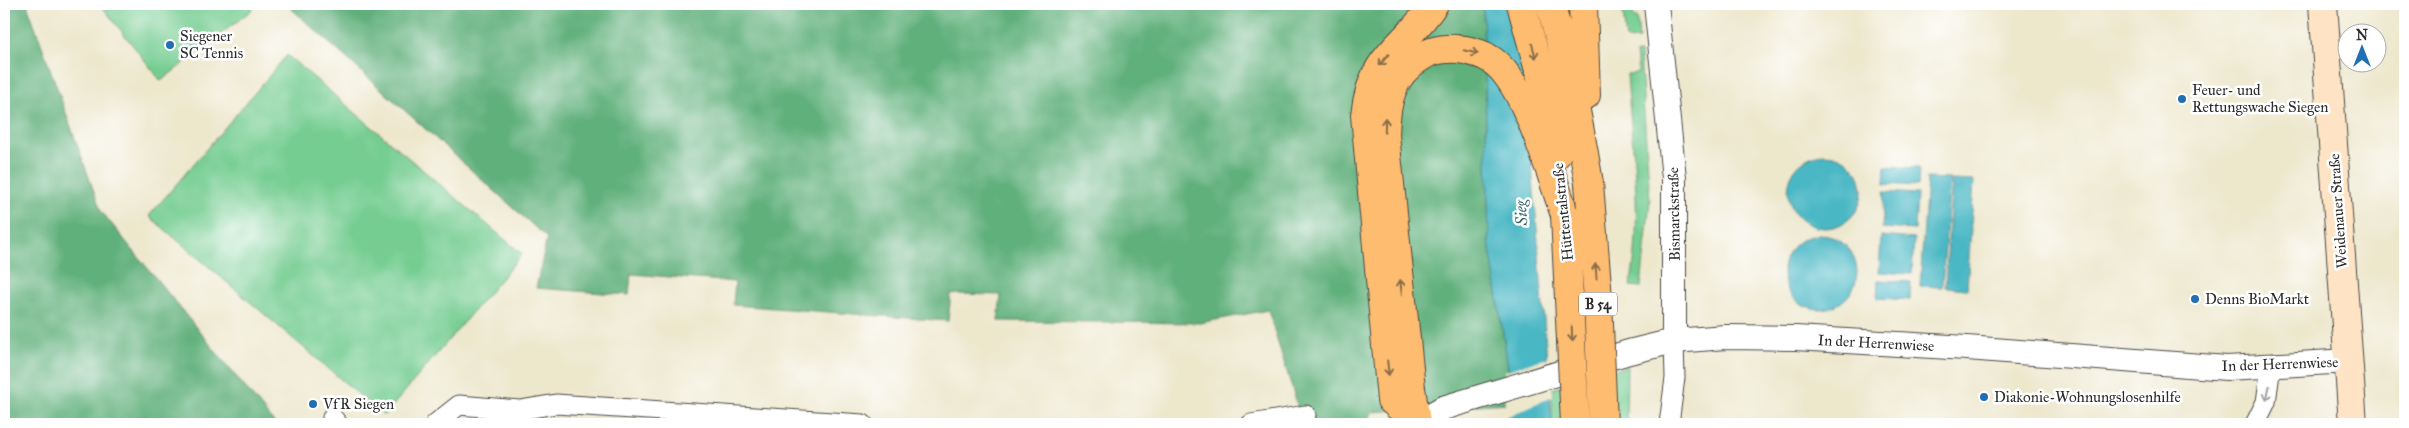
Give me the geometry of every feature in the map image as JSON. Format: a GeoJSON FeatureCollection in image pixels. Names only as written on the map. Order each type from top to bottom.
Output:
{"type":"FeatureCollection","features":[{"type":"Feature","properties":{"kind":"highway"},"geometry":{"type":"LineString","coordinates":[[1415,423],[1391,400],[1365,115],[1372,81],[1379,67],[1434,4]]}},
{"type":"Feature","properties":{"kind":"highway","name":"Hüttentalstraße"},"geometry":{"type":"LineString","coordinates":[[1521,4],[1546,96],[1556,147],[1565,215],[1575,424]]}},
{"type":"Feature","properties":{"kind":"highway","name":"Hüttentalstraße"},"geometry":{"type":"LineString","coordinates":[[1550,4],[1563,48],[1577,109],[1589,184],[1598,299],[1603,424]]}},
{"type":"Feature","properties":{"kind":"highway"},"geometry":{"type":"LineString","coordinates":[[1583,4],[1589,184]]}},
{"type":"Feature","properties":{"kind":"highway"},"geometry":{"type":"LineString","coordinates":[[1415,423],[1387,154],[1386,111],[1396,79],[1408,65],[1424,55],[1442,50],[1458,49],[1491,59],[1501,68],[1512,82],[1526,109],[1565,215]]}},
{"type":"Feature","properties":{"kind":"main road","name":"Weidenauer Straße"},"geometry":{"type":"LineString","coordinates":[[2323,4],[2353,422]]}},
{"type":"Feature","properties":{"kind":"street","name":"Bismarckstraße"},"geometry":{"type":"LineString","coordinates":[[1656,4],[1674,178],[1675,378],[1669,424]]}},
{"type":"Feature","properties":{"kind":"street","name":"In der Herrenwiese"},"geometry":{"type":"LineString","coordinates":[[1415,423],[1432,412],[1612,357],[1674,341],[1726,337],[1795,338],[2067,355],[2227,368],[2349,361]]}},
{"type":"Feature","properties":{"kind":"street"},"geometry":{"type":"LineString","coordinates":[[2255,424],[2266,402],[2271,366]]}},
{"type":"Feature","properties":{"kind":"street"},"geometry":{"type":"LineString","coordinates":[[435,424],[459,405],[520,410],[556,404],[707,418],[863,424]]}},
{"type":"Feature","properties":{"kind":"street"},"geometry":{"type":"LineString","coordinates":[[500,424],[503,420],[520,410]]}},
{"type":"Feature","properties":{"kind":"street"},"geometry":{"type":"LineString","coordinates":[[1251,424],[1306,415]]}},
{"type":"Feature","properties":{"kind":"green space"},"geometry":{"type":"Polygon","coordinates":[[[4,4],[27,4],[101,211],[275,424],[4,424],[4,4]]]}},
{"type":"Feature","properties":{"kind":"green space","name":"Siegener SC Tennis"},"geometry":{"type":"Polygon","coordinates":[[[100,4],[249,4],[253,9],[161,81],[100,4]]]}},
{"type":"Feature","properties":{"kind":"green space"},"geometry":{"type":"Polygon","coordinates":[[[286,4],[1483,4],[1489,241],[1508,366],[1508,403],[1372,412],[1368,424],[1303,424],[1268,310],[1200,323],[998,321],[1001,295],[951,294],[948,321],[733,305],[735,282],[631,274],[629,295],[536,288],[547,238],[286,4]]]}},
{"type":"Feature","properties":{"kind":"green space"},"geometry":{"type":"Polygon","coordinates":[[[1622,4],[1636,4],[1636,12],[1633,13],[1633,18],[1637,18],[1639,39],[1626,40],[1622,4]]]}},
{"type":"Feature","properties":{"kind":"green space"},"geometry":{"type":"Polygon","coordinates":[[[1636,53],[1640,53],[1650,201],[1641,287],[1630,286],[1636,235],[1636,208],[1627,74],[1638,73],[1636,53]]]}},
{"type":"Feature","properties":{"kind":"green space"},"geometry":{"type":"Polygon","coordinates":[[[287,55],[522,254],[384,416],[149,216],[287,55]]]}},
{"type":"Feature","properties":{"kind":"green space"},"geometry":{"type":"Polygon","coordinates":[[[1627,366],[1626,424],[1552,424],[1552,389],[1627,366]]]}},
{"type":"Feature","properties":{"kind":"water","name":"Sieg"},"geometry":{"type":"Polygon","coordinates":[[[1483,4],[1526,4],[1533,177],[1552,424],[1508,424],[1508,366],[1489,241],[1483,4]]]}},
{"type":"Feature","properties":{"kind":"water"},"geometry":{"type":"Polygon","coordinates":[[[1825,154],[1846,160],[1856,170],[1862,191],[1856,212],[1846,222],[1825,228],[1804,222],[1794,212],[1788,191],[1794,170],[1804,160],[1825,154]]]}},
{"type":"Feature","properties":{"kind":"water"},"geometry":{"type":"Polygon","coordinates":[[[1885,166],[1919,168],[1918,186],[1884,184],[1885,166]]]}},
{"type":"Feature","properties":{"kind":"water"},"geometry":{"type":"Polygon","coordinates":[[[1927,178],[1950,179],[1942,287],[1920,286],[1927,178]]]}},
{"type":"Feature","properties":{"kind":"water"},"geometry":{"type":"Polygon","coordinates":[[[1952,180],[1974,181],[1967,289],[1945,287],[1952,180]]]}},
{"type":"Feature","properties":{"kind":"water"},"geometry":{"type":"Polygon","coordinates":[[[1884,192],[1917,194],[1915,230],[1882,228],[1884,192]]]}},
{"type":"Feature","properties":{"kind":"water"},"geometry":{"type":"Polygon","coordinates":[[[1820,235],[1841,241],[1851,251],[1857,272],[1851,293],[1841,303],[1820,309],[1799,303],[1789,293],[1783,272],[1789,251],[1799,241],[1820,235]]]}},
{"type":"Feature","properties":{"kind":"water"},"geometry":{"type":"Polygon","coordinates":[[[1881,236],[1914,239],[1912,274],[1879,272],[1881,236]]]}},
{"type":"Feature","properties":{"kind":"water"},"geometry":{"type":"Polygon","coordinates":[[[1878,280],[1911,282],[1910,300],[1877,298],[1878,280]]]}},
{"type":"Feature","properties":{"kind":"pier"},"geometry":{"type":"Polygon","coordinates":[[[1550,357],[1553,396],[1506,417],[1505,371],[1550,357]]]}},
{"type":"Feature","properties":{"kind":"place","name":"Siegener SC Tennis"},"geometry":{"type":"Point","coordinates":[170,45]}},
{"type":"Feature","properties":{"kind":"place","name":"Feuer- und Rettungswache Siegen"},"geometry":{"type":"Point","coordinates":[2182,99]}},
{"type":"Feature","properties":{"kind":"place","name":"Denns BioMarkt"},"geometry":{"type":"Point","coordinates":[2195,299]}},
{"type":"Feature","properties":{"kind":"place","name":"Diakonie-Wohnungslosenhilfe"},"geometry":{"type":"Point","coordinates":[1984,397]}},
{"type":"Feature","properties":{"kind":"place","name":"VfR Siegen"},"geometry":{"type":"Point","coordinates":[313,404]}}]}
